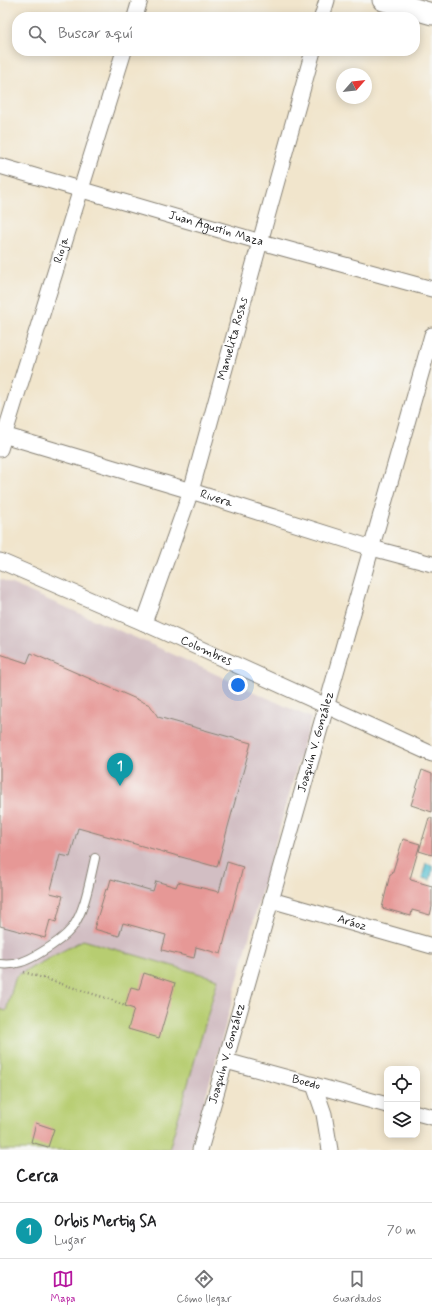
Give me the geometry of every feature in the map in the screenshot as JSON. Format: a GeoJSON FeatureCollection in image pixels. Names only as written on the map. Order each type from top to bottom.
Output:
{"type":"FeatureCollection","features":[{"type":"Feature","properties":{"kind":"street"},"geometry":{"type":"LineString","coordinates":[[136,12],[140,0]]}},
{"type":"Feature","properties":{"kind":"street"},"geometry":{"type":"LineString","coordinates":[[323,12],[327,0]]}},
{"type":"Feature","properties":{"kind":"street"},"geometry":{"type":"LineString","coordinates":[[383,0],[432,14]]}},
{"type":"Feature","properties":{"kind":"street","name":"Rioja"},"geometry":{"type":"LineString","coordinates":[[1,440],[122,56]]}},
{"type":"Feature","properties":{"kind":"street","name":"Manuelita Rosas"},"geometry":{"type":"LineString","coordinates":[[144,623],[191,491],[312,56]]}},
{"type":"Feature","properties":{"kind":"street","name":"Juan Agustín Maza"},"geometry":{"type":"LineString","coordinates":[[0,166],[261,242],[432,289]]}},
{"type":"Feature","properties":{"kind":"street","name":"Joaquín V. González"},"geometry":{"type":"LineString","coordinates":[[200,1150],[432,335]]}},
{"type":"Feature","properties":{"kind":"street","name":"Rivera"},"geometry":{"type":"LineString","coordinates":[[1,440],[191,491],[372,548],[432,564]]}},
{"type":"Feature","properties":{"kind":"street","name":"Colombres"},"geometry":{"type":"LineString","coordinates":[[0,561],[144,623],[432,754]]}},
{"type":"Feature","properties":{"kind":"street","name":"Aráoz"},"geometry":{"type":"LineString","coordinates":[[271,900],[432,946]]}},
{"type":"Feature","properties":{"kind":"street","name":"Boedo"},"geometry":{"type":"LineString","coordinates":[[226,1061],[384,1104]]}},
{"type":"Feature","properties":{"kind":"street"},"geometry":{"type":"LineString","coordinates":[[314,1085],[324,1114],[330,1150]]}},
{"type":"Feature","properties":{"kind":"street"},"geometry":{"type":"LineString","coordinates":[[420,1114],[432,1117]]}},
{"type":"Feature","properties":{"kind":"lane"},"geometry":{"type":"LineString","coordinates":[[0,964],[11,965],[29,960],[54,945],[72,928],[83,905],[95,858]]}},
{"type":"Feature","properties":{"kind":"path"},"geometry":{"type":"LineString","coordinates":[[11,965],[23,972],[112,1000],[125,1006]]}},
{"type":"Feature","properties":{"kind":"shaded area"},"geometry":{"type":"Polygon","coordinates":[[[0,579],[157,647],[311,718],[190,1150],[0,1150],[0,579]]]}},
{"type":"Feature","properties":{"kind":"green space"},"geometry":{"type":"Polygon","coordinates":[[[83,940],[218,979],[169,1150],[0,1150],[0,1009],[6,1011],[16,976],[83,940]]]}},
{"type":"Feature","properties":{"kind":"water"},"geometry":{"type":"Polygon","coordinates":[[[426,863],[432,865],[430,880],[422,878],[426,863]]]}},
{"type":"Feature","properties":{"kind":"building"},"geometry":{"type":"Polygon","coordinates":[[[31,653],[150,705],[158,717],[251,743],[217,867],[78,828],[70,857],[60,855],[50,893],[63,896],[56,922],[50,920],[45,938],[0,926],[0,654],[27,663],[31,653]]]}},
{"type":"Feature","properties":{"kind":"building"},"geometry":{"type":"Polygon","coordinates":[[[422,770],[432,774],[432,812],[411,805],[422,770]]]}},
{"type":"Feature","properties":{"kind":"building"},"geometry":{"type":"Polygon","coordinates":[[[429,818],[432,818],[432,855],[419,851],[429,818]]]}},
{"type":"Feature","properties":{"kind":"building"},"geometry":{"type":"Polygon","coordinates":[[[403,839],[420,844],[410,879],[432,886],[432,907],[430,915],[412,910],[411,916],[382,908],[390,874],[392,874],[403,839]]]}},
{"type":"Feature","properties":{"kind":"building"},"geometry":{"type":"Polygon","coordinates":[[[227,862],[243,867],[221,954],[196,947],[194,958],[162,950],[166,935],[123,923],[119,936],[94,929],[106,889],[108,890],[111,879],[153,891],[156,881],[176,887],[178,882],[219,892],[227,862]]]}},
{"type":"Feature","properties":{"kind":"building"},"geometry":{"type":"Polygon","coordinates":[[[144,973],[175,983],[159,1038],[128,1029],[134,1009],[125,1006],[131,987],[139,989],[144,973]]]}},
{"type":"Feature","properties":{"kind":"building"},"geometry":{"type":"Polygon","coordinates":[[[36,1123],[54,1129],[48,1147],[31,1142],[36,1123]]]}},
{"type":"Feature","properties":{"kind":"place","name":"Orbis Mertig SA"},"geometry":{"type":"Point","coordinates":[120,786]}}]}
